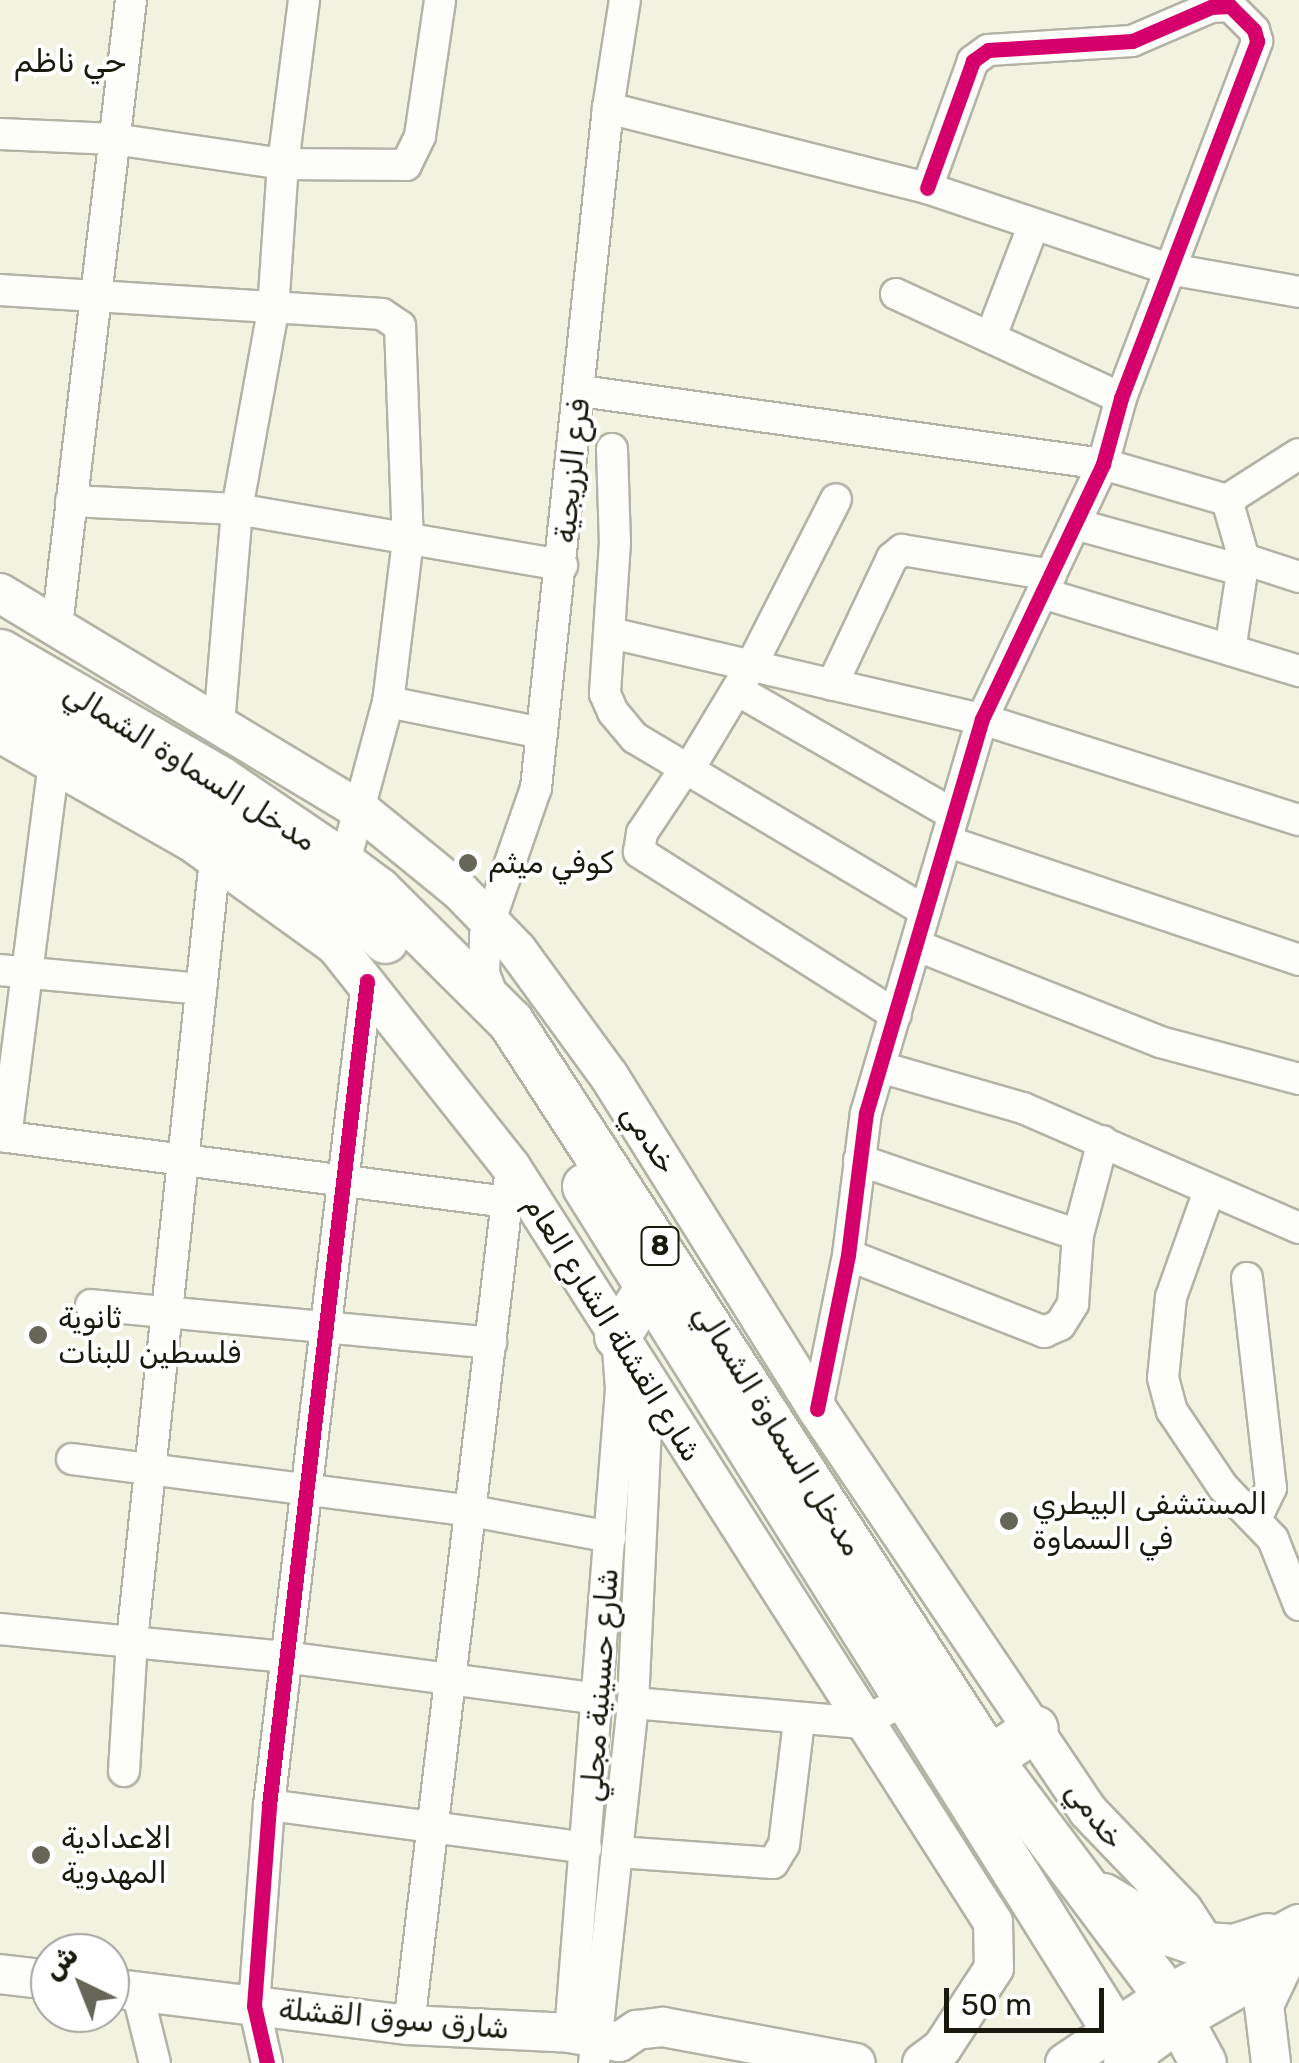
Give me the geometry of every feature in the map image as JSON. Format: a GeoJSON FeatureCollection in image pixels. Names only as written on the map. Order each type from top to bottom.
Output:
{"type":"FeatureCollection","features":[{"type":"Feature","properties":{"kind":"highway","name":"مدخل السماوة الشمالي"},"geometry":{"type":"LineString","coordinates":[[0,652],[220,779],[344,865],[499,1008],[589,1136],[989,1759],[1034,1822],[1146,2039]]}},
{"type":"Feature","properties":{"kind":"highway","name":"مدخل السماوة الشمالي"},"geometry":{"type":"LineString","coordinates":[[0,694],[354,910],[483,1034],[1016,1864],[1146,2039],[1203,2063]]}},
{"type":"Feature","properties":{"kind":"highway"},"geometry":{"type":"LineString","coordinates":[[617,1336],[648,1286]]}},
{"type":"Feature","properties":{"kind":"highway"},"geometry":{"type":"LineString","coordinates":[[989,1759],[1035,1728]]}},
{"type":"Feature","properties":{"kind":"highway"},"geometry":{"type":"LineString","coordinates":[[1034,1822],[1086,1883],[1123,1910],[1206,1945],[1288,1944]]}},
{"type":"Feature","properties":{"kind":"main road","name":"خدمي"},"geometry":{"type":"LineString","coordinates":[[0,592],[364,812],[487,928],[609,1076],[816,1409],[1109,1838],[1183,1910],[1206,1945]]}},
{"type":"Feature","properties":{"kind":"main road","name":"شارع القشلة الشارع العام"},"geometry":{"type":"LineString","coordinates":[[0,733],[215,859],[336,946],[368,981],[617,1336],[998,1937],[994,1968],[971,2009],[922,2063]]}},
{"type":"Feature","properties":{"kind":"main road"},"geometry":{"type":"LineString","coordinates":[[1066,2063],[1146,2039],[1288,1944]]}},
{"type":"Feature","properties":{"kind":"main road"},"geometry":{"type":"LineString","coordinates":[[1272,2063],[1264,2005],[1288,1944]]}},
{"type":"Feature","properties":{"kind":"main road"},"geometry":{"type":"LineString","coordinates":[[0,1974],[30,1978]]}},
{"type":"Feature","properties":{"kind":"main road","name":"شارق سوق القشلة"},"geometry":{"type":"LineString","coordinates":[[130,1990],[604,2048]]}},
{"type":"Feature","properties":{"kind":"main road"},"geometry":{"type":"LineString","coordinates":[[604,2048],[636,2030],[663,2027],[856,2063]]}},
{"type":"Feature","properties":{"kind":"main road"},"geometry":{"type":"LineString","coordinates":[[1146,2039],[1218,2063]]}},
{"type":"Feature","properties":{"kind":"street"},"geometry":{"type":"LineString","coordinates":[[56,626],[130,0]]}},
{"type":"Feature","properties":{"kind":"street"},"geometry":{"type":"LineString","coordinates":[[219,724],[237,509],[273,310],[283,164],[304,0]]}},
{"type":"Feature","properties":{"kind":"street"},"geometry":{"type":"LineString","coordinates":[[0,134],[114,139],[283,164],[406,164],[415,157],[440,0]]}},
{"type":"Feature","properties":{"kind":"street","name":"فرع الزريجية"},"geometry":{"type":"LineString","coordinates":[[487,928],[536,788],[581,392],[608,108],[626,0]]}},
{"type":"Feature","properties":{"kind":"street"},"geometry":{"type":"LineString","coordinates":[[816,1409],[848,1255],[860,1160],[880,1066],[982,719],[1102,464],[1121,398],[1257,40],[1230,6],[1211,7],[1132,42],[988,50],[974,61],[926,188]]}},
{"type":"Feature","properties":{"kind":"street"},"geometry":{"type":"LineString","coordinates":[[608,108],[926,188],[1170,269],[1299,292]]}},
{"type":"Feature","properties":{"kind":"street"},"geometry":{"type":"LineString","coordinates":[[991,336],[1034,224]]}},
{"type":"Feature","properties":{"kind":"street"},"geometry":{"type":"LineString","coordinates":[[0,290],[382,314],[400,326],[408,540],[388,702],[364,812],[344,865]]}},
{"type":"Feature","properties":{"kind":"street"},"geometry":{"type":"LineString","coordinates":[[896,294],[1121,398]]}},
{"type":"Feature","properties":{"kind":"street"},"geometry":{"type":"LineString","coordinates":[[581,392],[1102,464],[1228,500],[1299,454]]}},
{"type":"Feature","properties":{"kind":"street"},"geometry":{"type":"LineString","coordinates":[[612,449],[611,634],[605,694],[612,712],[634,738],[925,911]]}},
{"type":"Feature","properties":{"kind":"street"},"geometry":{"type":"LineString","coordinates":[[836,499],[744,678],[642,833],[639,852],[896,1015]]}},
{"type":"Feature","properties":{"kind":"street"},"geometry":{"type":"LineString","coordinates":[[1228,500],[1244,565],[1230,650]]}},
{"type":"Feature","properties":{"kind":"street"},"geometry":{"type":"LineString","coordinates":[[71,501],[237,509],[562,565]]}},
{"type":"Feature","properties":{"kind":"street"},"geometry":{"type":"LineString","coordinates":[[1075,524],[1299,576]]}},
{"type":"Feature","properties":{"kind":"street"},"geometry":{"type":"LineString","coordinates":[[832,685],[892,558],[902,550],[1047,584],[1299,671]]}},
{"type":"Feature","properties":{"kind":"street"},"geometry":{"type":"LineString","coordinates":[[611,634],[744,678],[832,685],[982,719],[1299,820]]}},
{"type":"Feature","properties":{"kind":"street"},"geometry":{"type":"LineString","coordinates":[[744,678],[950,828],[1299,960]]}},
{"type":"Feature","properties":{"kind":"street"},"geometry":{"type":"LineString","coordinates":[[388,702],[542,733]]}},
{"type":"Feature","properties":{"kind":"street"},"geometry":{"type":"LineString","coordinates":[[54,764],[13,971],[3,1137],[344,1178],[509,1184],[409,2025]]}},
{"type":"Feature","properties":{"kind":"street"},"geometry":{"type":"LineString","coordinates":[[124,1770],[149,1469],[215,859]]}},
{"type":"Feature","properties":{"kind":"street"},"geometry":{"type":"LineString","coordinates":[[439,950],[464,950],[487,928]]}},
{"type":"Feature","properties":{"kind":"street"},"geometry":{"type":"LineString","coordinates":[[487,928],[484,973],[499,1008]]}},
{"type":"Feature","properties":{"kind":"street"},"geometry":{"type":"LineString","coordinates":[[918,946],[1160,1042],[1299,1079]]}},
{"type":"Feature","properties":{"kind":"street"},"geometry":{"type":"LineString","coordinates":[[13,971],[201,989]]}},
{"type":"Feature","properties":{"kind":"street"},"geometry":{"type":"LineString","coordinates":[[267,2063],[254,2006],[269,1804],[368,981]]}},
{"type":"Feature","properties":{"kind":"street"},"geometry":{"type":"LineString","coordinates":[[880,1066],[1022,1108],[1299,1228]]}},
{"type":"Feature","properties":{"kind":"street"},"geometry":{"type":"LineString","coordinates":[[848,1255],[1044,1332],[1060,1324],[1074,1304],[1078,1235],[1103,1141]]}},
{"type":"Feature","properties":{"kind":"street"},"geometry":{"type":"LineString","coordinates":[[860,1160],[1078,1235]]}},
{"type":"Feature","properties":{"kind":"street"},"geometry":{"type":"LineString","coordinates":[[1209,1191],[1171,1297],[1163,1378],[1172,1410],[1222,1487],[1256,1516],[1292,1579],[1299,1605]]}},
{"type":"Feature","properties":{"kind":"street"},"geometry":{"type":"LineString","coordinates":[[1247,1278],[1256,1400],[1271,1488],[1256,1516]]}},
{"type":"Feature","properties":{"kind":"street"},"geometry":{"type":"LineString","coordinates":[[91,1305],[491,1342]]}},
{"type":"Feature","properties":{"kind":"street","name":"شارع حسينية مجلي"},"geometry":{"type":"LineString","coordinates":[[604,2048],[586,1848],[621,1389],[617,1336]]}},
{"type":"Feature","properties":{"kind":"street","name":"شارع حسينية مجلي"},"geometry":{"type":"LineString","coordinates":[[604,2048],[633,1703],[648,1386]]}},
{"type":"Feature","properties":{"kind":"street"},"geometry":{"type":"LineString","coordinates":[[72,1459],[472,1511],[611,1537]]}},
{"type":"Feature","properties":{"kind":"street"},"geometry":{"type":"LineString","coordinates":[[0,1629],[286,1657],[600,1699]]}},
{"type":"Feature","properties":{"kind":"street"},"geometry":{"type":"LineString","coordinates":[[633,1703],[862,1724],[910,1697]]}},
{"type":"Feature","properties":{"kind":"street"},"geometry":{"type":"LineString","coordinates":[[618,1852],[773,1863],[784,1844],[800,1721]]}},
{"type":"Feature","properties":{"kind":"street"},"geometry":{"type":"LineString","coordinates":[[269,1804],[586,1848]]}},
{"type":"Feature","properties":{"kind":"street"},"geometry":{"type":"LineString","coordinates":[[130,2004],[154,2063]]}},
{"type":"Feature","properties":{"kind":"cycle path"},"geometry":{"type":"LineString","coordinates":[[817,1409],[848,1255],[866,1113],[982,719],[1103,464],[1121,398],[1257,41],[1254,30],[1230,6],[1211,7],[1132,41],[988,50],[973,61],[927,188]]}},
{"type":"Feature","properties":{"kind":"cycle path"},"geometry":{"type":"LineString","coordinates":[[267,2063],[254,2006],[269,1805],[367,981]]}},
{"type":"Feature","properties":{"kind":"place","name":"كوفي ميثم"},"geometry":{"type":"Point","coordinates":[468,863]}},
{"type":"Feature","properties":{"kind":"place","name":"ثانوية فلسطين للبنات"},"geometry":{"type":"Point","coordinates":[38,1335]}},
{"type":"Feature","properties":{"kind":"place","name":"المستشفى البيطري في السماوة"},"geometry":{"type":"Point","coordinates":[1009,1521]}},
{"type":"Feature","properties":{"kind":"place","name":"الاعدادية المهدوية"},"geometry":{"type":"Point","coordinates":[41,1855]}},
{"type":"Feature","properties":{"kind":"district","name":"حي ناظم"},"geometry":{"type":"Point","coordinates":[70,61]}}]}
